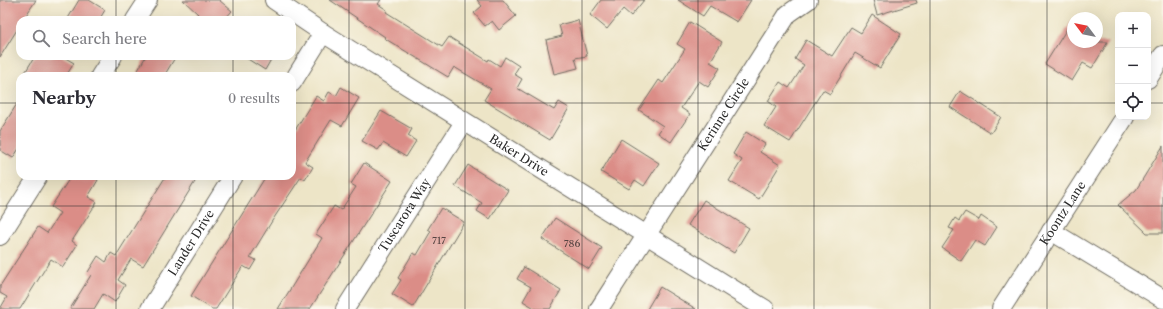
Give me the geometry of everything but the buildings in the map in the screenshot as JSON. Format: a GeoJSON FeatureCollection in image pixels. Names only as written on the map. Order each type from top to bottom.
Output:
{"type":"FeatureCollection","features":[{"type":"Feature","properties":{"kind":"street"},"geometry":{"type":"LineString","coordinates":[[138,16],[148,0]]}},
{"type":"Feature","properties":{"kind":"street","name":"Kerinne Circle"},"geometry":{"type":"LineString","coordinates":[[599,309],[788,14],[808,0]]}},
{"type":"Feature","properties":{"kind":"street","name":"Baker Drive"},"geometry":{"type":"LineString","coordinates":[[278,1],[323,33],[645,236],[765,309]]}},
{"type":"Feature","properties":{"kind":"street"},"geometry":{"type":"LineString","coordinates":[[296,77],[323,33]]}},
{"type":"Feature","properties":{"kind":"street"},"geometry":{"type":"LineString","coordinates":[[1151,74],[1163,55]]}},
{"type":"Feature","properties":{"kind":"street"},"geometry":{"type":"LineString","coordinates":[[103,72],[110,60]]}},
{"type":"Feature","properties":{"kind":"street","name":"Koontz Lane"},"geometry":{"type":"LineString","coordinates":[[1001,309],[1122,120]]}},
{"type":"Feature","properties":{"kind":"street","name":"Tuscarora Way"},"geometry":{"type":"LineString","coordinates":[[345,309],[464,122]]}},
{"type":"Feature","properties":{"kind":"street"},"geometry":{"type":"LineString","coordinates":[[0,236],[35,180]]}},
{"type":"Feature","properties":{"kind":"street","name":"Lander Drive"},"geometry":{"type":"LineString","coordinates":[[150,309],[231,180]]}},
{"type":"Feature","properties":{"kind":"street"},"geometry":{"type":"LineString","coordinates":[[1051,231],[1163,299]]}}]}
